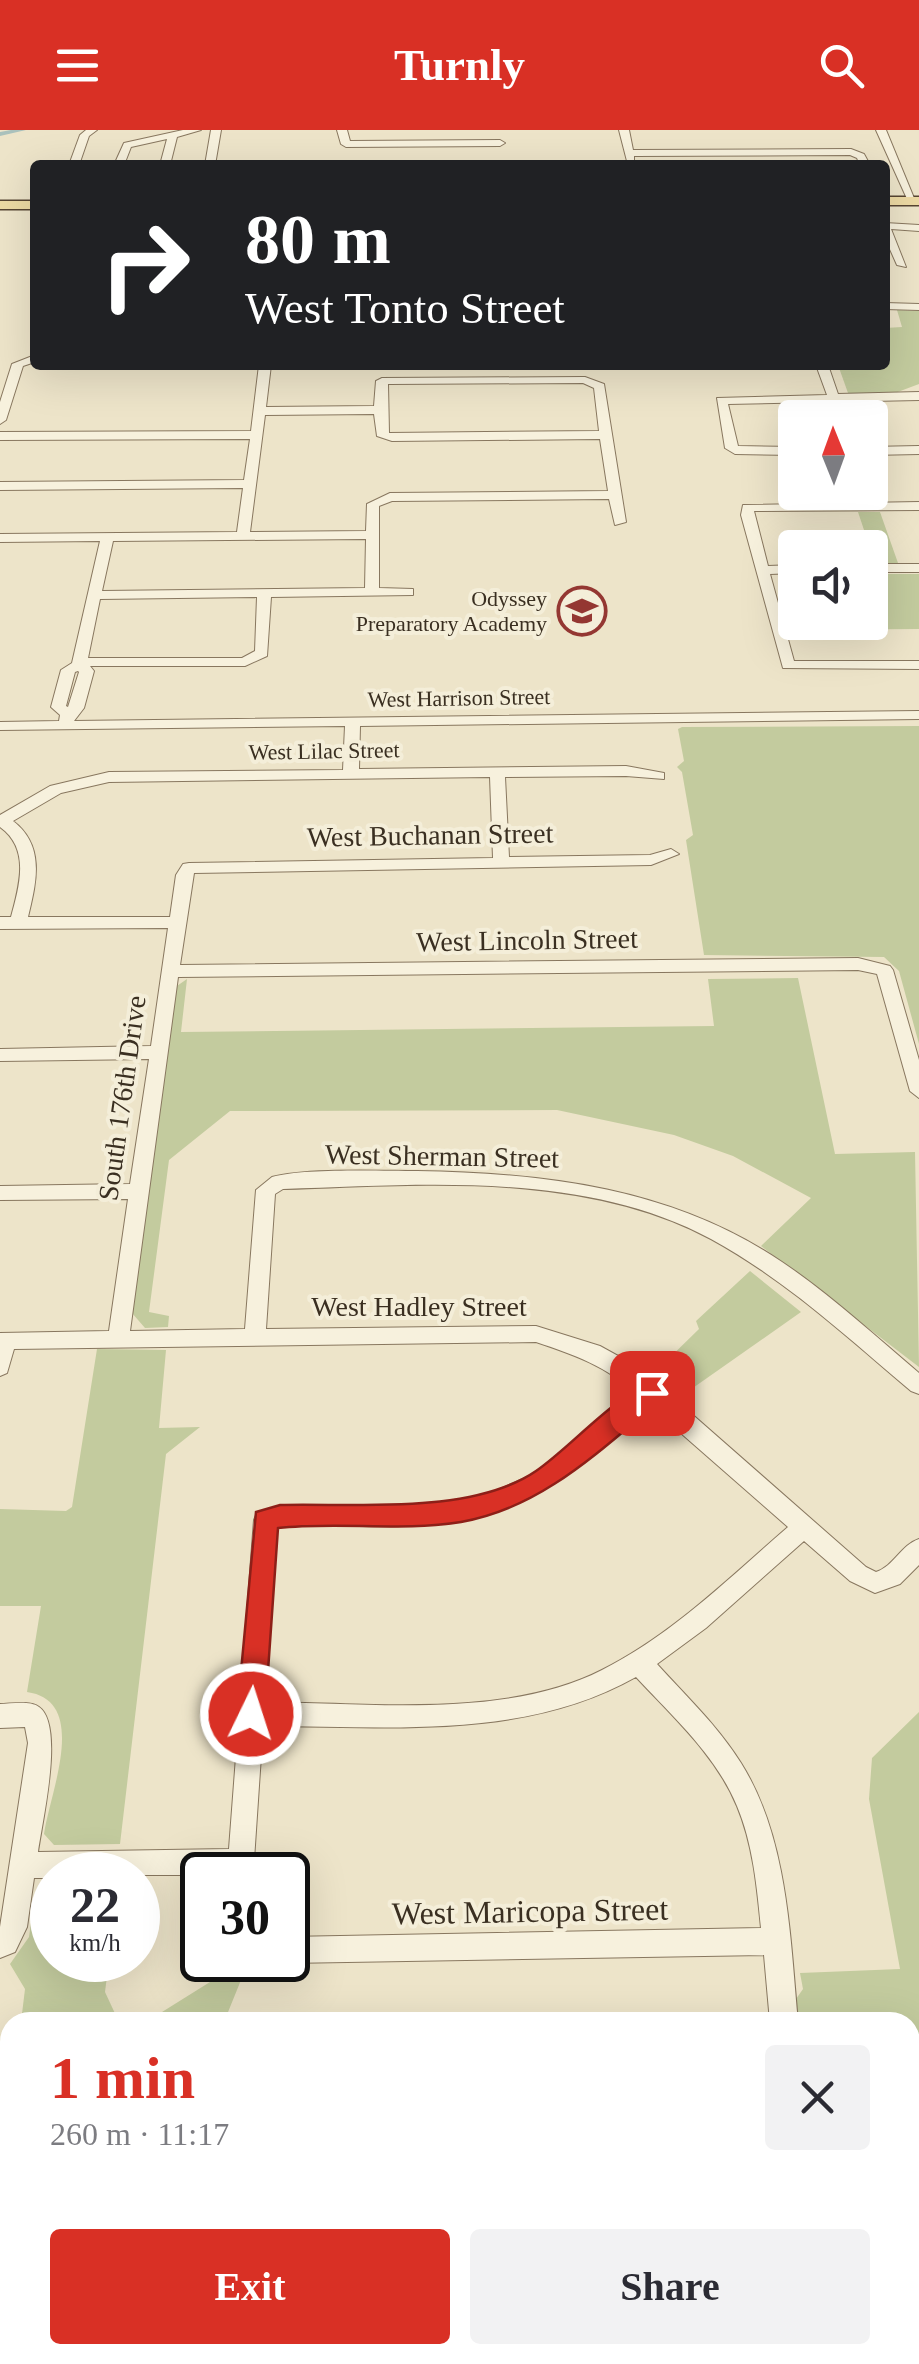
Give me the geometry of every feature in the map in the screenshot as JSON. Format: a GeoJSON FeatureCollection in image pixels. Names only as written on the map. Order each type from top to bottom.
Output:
{"type":"FeatureCollection","features":[{"type":"Feature","properties":{"kind":"main road"},"geometry":{"type":"LineString","coordinates":[[890,201],[916,201]]}},
{"type":"Feature","properties":{"kind":"main road"},"geometry":{"type":"LineString","coordinates":[[0,205],[30,205]]}},
{"type":"Feature","properties":{"kind":"street"},"geometry":{"type":"LineString","coordinates":[[76,160],[85,135],[92,130]]}},
{"type":"Feature","properties":{"kind":"street"},"geometry":{"type":"LineString","coordinates":[[122,160],[127,145],[196,130]]}},
{"type":"Feature","properties":{"kind":"street"},"geometry":{"type":"LineString","coordinates":[[211,160],[216,130]]}},
{"type":"Feature","properties":{"kind":"street"},"geometry":{"type":"LineString","coordinates":[[342,130],[346,144],[500,149],[498,130]]}},
{"type":"Feature","properties":{"kind":"street"},"geometry":{"type":"LineString","coordinates":[[624,130],[630,159],[851,152],[862,160]]}},
{"type":"Feature","properties":{"kind":"street"},"geometry":{"type":"LineString","coordinates":[[882,130],[916,201]]}},
{"type":"Feature","properties":{"kind":"street"},"geometry":{"type":"LineString","coordinates":[[166,160],[172,135]]}},
{"type":"Feature","properties":{"kind":"street"},"geometry":{"type":"LineString","coordinates":[[890,227],[919,228]]}},
{"type":"Feature","properties":{"kind":"street"},"geometry":{"type":"LineString","coordinates":[[890,238],[902,265]]}},
{"type":"Feature","properties":{"kind":"street"},"geometry":{"type":"LineString","coordinates":[[890,265],[919,266]]}},
{"type":"Feature","properties":{"kind":"street"},"geometry":{"type":"LineString","coordinates":[[890,306],[919,308]]}},
{"type":"Feature","properties":{"kind":"street"},"geometry":{"type":"LineString","coordinates":[[0,420],[18,364],[30,360]]}},
{"type":"Feature","properties":{"kind":"street"},"geometry":{"type":"LineString","coordinates":[[243,536],[265,370]]}},
{"type":"Feature","properties":{"kind":"street"},"geometry":{"type":"LineString","coordinates":[[382,370],[379,430],[383,436],[606,435]]}},
{"type":"Feature","properties":{"kind":"street"},"geometry":{"type":"LineString","coordinates":[[824,370],[834,398]]}},
{"type":"Feature","properties":{"kind":"street"},"geometry":{"type":"LineString","coordinates":[[382,381],[596,382],[600,386],[620,522]]}},
{"type":"Feature","properties":{"kind":"street"},"geometry":{"type":"LineString","coordinates":[[778,451],[734,450],[721,400],[919,396]]}},
{"type":"Feature","properties":{"kind":"street"},"geometry":{"type":"LineString","coordinates":[[258,411],[380,410]]}},
{"type":"Feature","properties":{"kind":"street"},"geometry":{"type":"LineString","coordinates":[[0,436],[255,435]]}},
{"type":"Feature","properties":{"kind":"street"},"geometry":{"type":"LineString","coordinates":[[888,451],[919,450]]}},
{"type":"Feature","properties":{"kind":"street"},"geometry":{"type":"LineString","coordinates":[[0,486],[250,484]]}},
{"type":"Feature","properties":{"kind":"street"},"geometry":{"type":"LineString","coordinates":[[372,592],[373,504],[379,498],[615,495]]}},
{"type":"Feature","properties":{"kind":"street"},"geometry":{"type":"LineString","coordinates":[[919,506],[748,508],[788,665],[919,665]]}},
{"type":"Feature","properties":{"kind":"street"},"geometry":{"type":"LineString","coordinates":[[0,538],[373,535]]}},
{"type":"Feature","properties":{"kind":"street"},"geometry":{"type":"LineString","coordinates":[[79,664],[107,537]]}},
{"type":"Feature","properties":{"kind":"street"},"geometry":{"type":"LineString","coordinates":[[888,568],[919,568]]}},
{"type":"Feature","properties":{"kind":"street"},"geometry":{"type":"LineString","coordinates":[[761,570],[778,570]]}},
{"type":"Feature","properties":{"kind":"street"},"geometry":{"type":"LineString","coordinates":[[94,594],[408,592]]}},
{"type":"Feature","properties":{"kind":"street"},"geometry":{"type":"LineString","coordinates":[[67,720],[58,707],[68,670],[79,664],[245,662],[258,658],[262,653],[264,594]]}},
{"type":"Feature","properties":{"kind":"street","name":"West Harrison Street"},"geometry":{"type":"LineString","coordinates":[[0,726],[67,720],[353,722],[919,715]]}},
{"type":"Feature","properties":{"kind":"street"},"geometry":{"type":"LineString","coordinates":[[351,774],[353,722]]}},
{"type":"Feature","properties":{"kind":"street","name":"West Lilac Street"},"geometry":{"type":"LineString","coordinates":[[1,821],[56,790],[108,777],[626,771],[659,776]]}},
{"type":"Feature","properties":{"kind":"street"},"geometry":{"type":"LineString","coordinates":[[497,772],[501,862]]}},
{"type":"Feature","properties":{"kind":"street"},"geometry":{"type":"LineString","coordinates":[[1,821],[24,839],[31,861],[9,923],[178,922]]}},
{"type":"Feature","properties":{"kind":"street","name":"West Buchanan Street"},"geometry":{"type":"LineString","coordinates":[[190,868],[651,860],[671,854]]}},
{"type":"Feature","properties":{"kind":"street","name":"South 176th Drive"},"geometry":{"type":"LineString","coordinates":[[118,1339],[184,875],[190,868]]}},
{"type":"Feature","properties":{"kind":"street","name":"West Lincoln Street"},"geometry":{"type":"LineString","coordinates":[[170,971],[839,964],[884,970],[919,1091]]}},
{"type":"Feature","properties":{"kind":"street"},"geometry":{"type":"LineString","coordinates":[[0,1055],[159,1052]]}},
{"type":"Feature","properties":{"kind":"street","name":"West Sherman Street"},"geometry":{"type":"LineString","coordinates":[[255,1337],[266,1190],[279,1182],[542,1180],[644,1202],[685,1216],[772,1265],[919,1385]]}},
{"type":"Feature","properties":{"kind":"street"},"geometry":{"type":"LineString","coordinates":[[0,1193],[140,1190]]}},
{"type":"Feature","properties":{"kind":"street","name":"West Hadley Street"},"geometry":{"type":"LineString","coordinates":[[2,1341],[536,1334],[592,1352],[652,1393],[804,1528],[875,1583],[892,1576],[919,1549]]}},
{"type":"Feature","properties":{"kind":"street"},"geometry":{"type":"LineString","coordinates":[[0,1366],[2,1341]]}},
{"type":"Feature","properties":{"kind":"street"},"geometry":{"type":"LineString","coordinates":[[241,1852],[266,1520],[280,1516],[460,1511],[504,1499],[543,1481],[652,1393]]}},
{"type":"Feature","properties":{"kind":"street"},"geometry":{"type":"LineString","coordinates":[[251,1714],[499,1710],[577,1693],[638,1660],[687,1627],[804,1528]]}},
{"type":"Feature","properties":{"kind":"street"},"geometry":{"type":"LineString","coordinates":[[638,1660],[735,1775],[760,1835],[783,2012]]}},
{"type":"Feature","properties":{"kind":"street"},"geometry":{"type":"LineString","coordinates":[[0,1716],[30,1715],[38,1724],[40,1743],[14,1927],[3,1944]]}},
{"type":"Feature","properties":{"kind":"street"},"geometry":{"type":"LineString","coordinates":[[23,1864],[180,1867]]}},
{"type":"Feature","properties":{"kind":"street","name":"West Maricopa Street"},"geometry":{"type":"LineString","coordinates":[[310,1950],[773,1942]]}},
{"type":"Feature","properties":{"kind":"green space"},"geometry":{"type":"Polygon","coordinates":[[[897,310],[919,311],[919,384],[895,393],[848,393],[840,370],[890,370],[890,328],[902,327],[897,310]]]}},
{"type":"Feature","properties":{"kind":"green space"},"geometry":{"type":"Polygon","coordinates":[[[858,512],[880,512],[886,530],[864,530],[858,512]]]}},
{"type":"Feature","properties":{"kind":"green space"},"geometry":{"type":"Polygon","coordinates":[[[888,535],[898,563],[888,563],[888,535]]]}},
{"type":"Feature","properties":{"kind":"green space"},"geometry":{"type":"Polygon","coordinates":[[[888,574],[919,574],[919,629],[888,629],[888,574]]]}},
{"type":"Feature","properties":{"kind":"green space"},"geometry":{"type":"Polygon","coordinates":[[[919,726],[919,1044],[899,971],[884,957],[704,955],[686,840],[693,835],[682,772],[677,767],[684,761],[678,729],[682,727],[919,726]]]}},
{"type":"Feature","properties":{"kind":"green space"},"geometry":{"type":"Polygon","coordinates":[[[798,978],[835,1154],[915,1152],[919,1367],[761,1246],[811,1198],[733,1156],[674,1135],[557,1110],[230,1111],[169,1160],[149,1312],[169,1316],[168,1327],[145,1328],[132,1313],[174,988],[187,979],[181,1032],[714,1026],[708,979],[798,978]]]}},
{"type":"Feature","properties":{"kind":"green space"},"geometry":{"type":"Polygon","coordinates":[[[750,1271],[801,1312],[680,1397],[653,1374],[699,1329],[696,1321],[750,1271]]]}},
{"type":"Feature","properties":{"kind":"green space"},"geometry":{"type":"Polygon","coordinates":[[[97,1349],[166,1350],[159,1428],[200,1427],[166,1454],[120,1844],[54,1845],[44,1834],[58,1773],[62,1730],[57,1712],[46,1699],[27,1692],[41,1606],[0,1606],[0,1509],[66,1511],[72,1507],[97,1349]]]}},
{"type":"Feature","properties":{"kind":"green space"},"geometry":{"type":"Polygon","coordinates":[[[919,1712],[919,2012],[798,2012],[796,1999],[803,1989],[800,1973],[900,1969],[869,1799],[872,1758],[919,1712]]]}},
{"type":"Feature","properties":{"kind":"green space"},"geometry":{"type":"Polygon","coordinates":[[[30,1930],[30,1982],[106,1982],[105,1992],[114,2012],[22,2012],[25,1989],[10,1964],[30,1930]]]}},
{"type":"Feature","properties":{"kind":"green space"},"geometry":{"type":"Polygon","coordinates":[[[210,1982],[240,1982],[228,2012],[162,2012],[210,1982]]]}},
{"type":"Feature","properties":{"kind":"waterway"},"geometry":{"type":"LineString","coordinates":[[0,134],[23,130]]}},
{"type":"Feature","properties":{"kind":"place","name":"Odyssey Preparatory Academy"},"geometry":{"type":"Point","coordinates":[582,611]}},
{"type":"Feature","properties":{"kind":"route"},"geometry":{"type":"LineString","coordinates":[[251,1714],[266,1520],[280,1516],[460,1511],[504,1499],[543,1481],[652,1393]]}}]}
